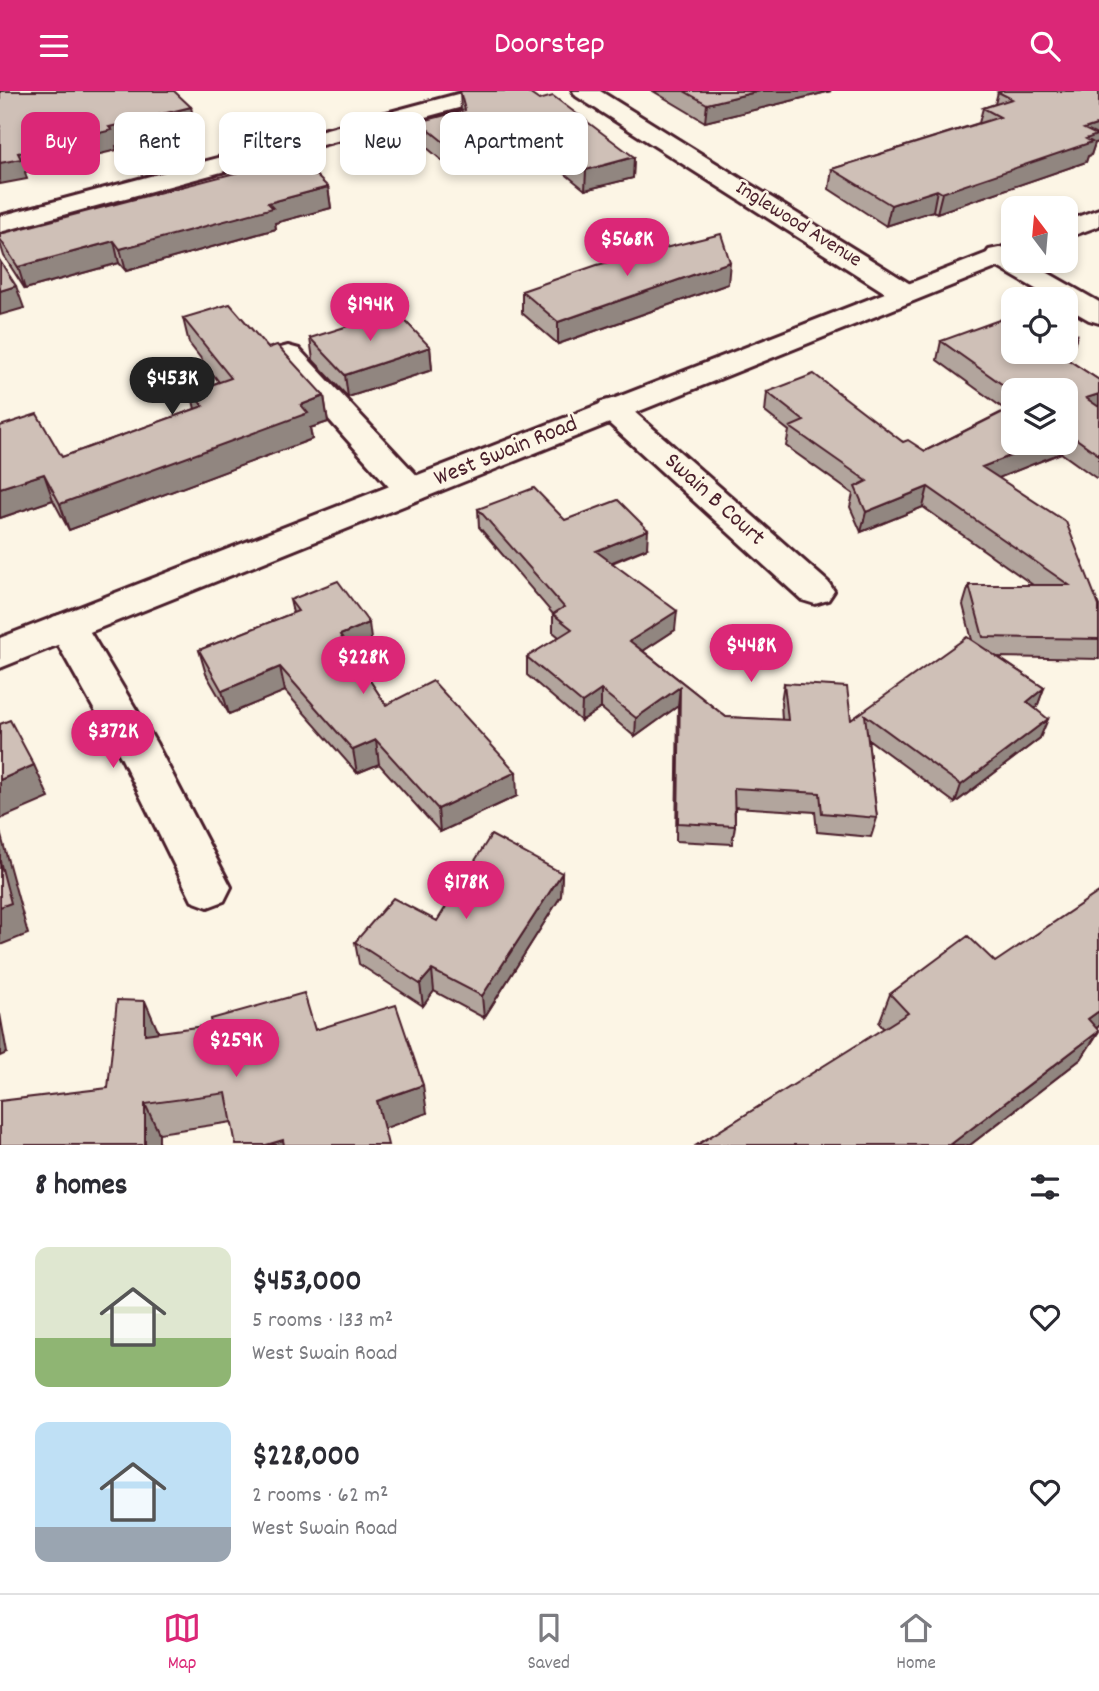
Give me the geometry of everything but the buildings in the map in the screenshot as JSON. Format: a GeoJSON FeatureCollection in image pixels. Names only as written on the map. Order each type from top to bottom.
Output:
{"type":"FeatureCollection","features":[{"type":"Feature","properties":{"kind":"street"},"geometry":{"type":"LineString","coordinates":[[0,224],[495,91]]}},
{"type":"Feature","properties":{"kind":"street","name":"Inglewood Avenue"},"geometry":{"type":"LineString","coordinates":[[584,91],[905,293]]}},
{"type":"Feature","properties":{"kind":"street"},"geometry":{"type":"LineString","coordinates":[[1078,225],[1099,217]]}},
{"type":"Feature","properties":{"kind":"street","name":"West Swain Road"},"geometry":{"type":"LineString","coordinates":[[0,654],[1001,255]]}},
{"type":"Feature","properties":{"kind":"street"},"geometry":{"type":"LineString","coordinates":[[1036,273],[1099,314]]}},
{"type":"Feature","properties":{"kind":"street"},"geometry":{"type":"LineString","coordinates":[[288,355],[411,490]]}},
{"type":"Feature","properties":{"kind":"street","name":"Swain B Court"},"geometry":{"type":"LineString","coordinates":[[612,409],[815,591]]}},
{"type":"Feature","properties":{"kind":"street"},"geometry":{"type":"LineString","coordinates":[[67,627],[114,705],[176,820],[208,887]]}}]}
